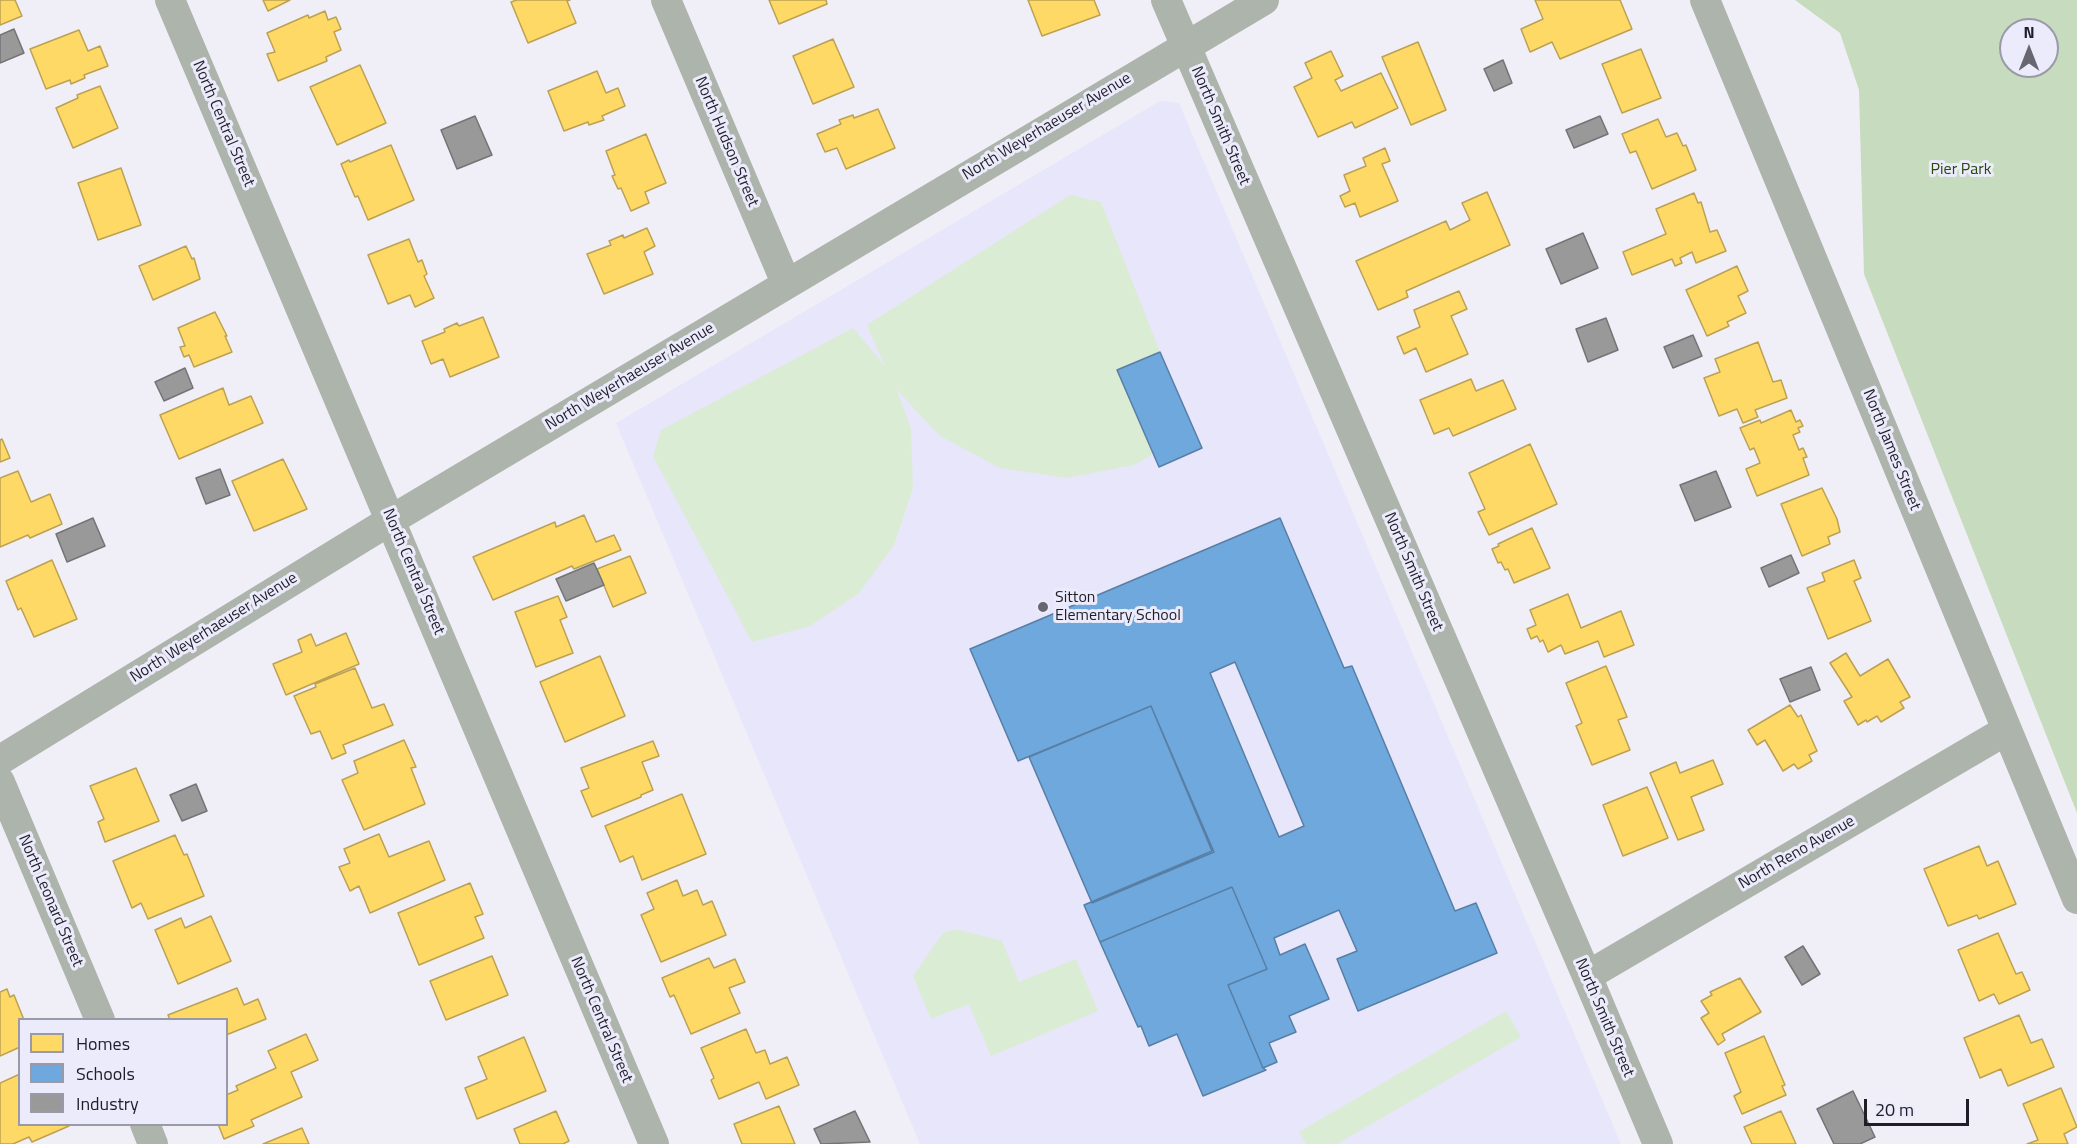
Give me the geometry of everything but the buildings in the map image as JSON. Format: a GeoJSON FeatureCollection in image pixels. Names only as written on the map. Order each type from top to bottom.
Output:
{"type":"FeatureCollection","features":[{"type":"Feature","properties":{"kind":"street","name":"North Central Street"},"geometry":{"type":"LineString","coordinates":[[170,0],[654,1144]]}},
{"type":"Feature","properties":{"kind":"street","name":"North Hudson Street"},"geometry":{"type":"LineString","coordinates":[[666,0],[786,283]]}},
{"type":"Feature","properties":{"kind":"street","name":"North Smith Street"},"geometry":{"type":"LineString","coordinates":[[1166,0],[1658,1144]]}},
{"type":"Feature","properties":{"kind":"street","name":"North Weyerhaeuser Avenue"},"geometry":{"type":"LineString","coordinates":[[0,760],[390,520],[1264,0]]}},
{"type":"Feature","properties":{"kind":"street","name":"North James Street"},"geometry":{"type":"LineString","coordinates":[[1705,0],[2077,899]]}},
{"type":"Feature","properties":{"kind":"street","name":"North Reno Avenue"},"geometry":{"type":"LineString","coordinates":[[1587,975],[2007,730]]}},
{"type":"Feature","properties":{"kind":"street","name":"North Leonard Street"},"geometry":{"type":"LineString","coordinates":[[0,782],[99,1018]]}},
{"type":"Feature","properties":{"kind":"street"},"geometry":{"type":"LineString","coordinates":[[145,1126],[153,1144]]}},
{"type":"Feature","properties":{"kind":"shaded area","name":"Sitton Elementary School"},"geometry":{"type":"Polygon","coordinates":[[[1160,101],[1179,103],[1621,1144],[920,1144],[616,423],[1160,101]]]}},
{"type":"Feature","properties":{"kind":"green space","name":"Pier Park"},"geometry":{"type":"Polygon","coordinates":[[[1795,0],[2077,0],[2077,813],[1864,274],[1859,90],[1840,33],[1795,0]]]}},
{"type":"Feature","properties":{"kind":"green space"},"geometry":{"type":"Polygon","coordinates":[[[1070,195],[1101,202],[1160,352],[1118,370],[1153,454],[1134,465],[1067,478],[1000,468],[940,436],[897,390],[911,429],[913,488],[894,545],[859,593],[810,626],[752,642],[653,456],[661,430],[853,328],[885,366],[867,325],[1070,195]]]}},
{"type":"Feature","properties":{"kind":"green space"},"geometry":{"type":"Polygon","coordinates":[[[956,929],[1002,941],[1019,982],[1076,959],[1098,1011],[991,1056],[969,1004],[931,1019],[913,976],[943,933],[956,929]]]}},
{"type":"Feature","properties":{"kind":"green space"},"geometry":{"type":"Polygon","coordinates":[[[1506,1011],[1521,1037],[1337,1144],[1306,1144],[1299,1132],[1506,1011]]]}},
{"type":"Feature","properties":{"kind":"place","name":"Sitton Elementary School"},"geometry":{"type":"Point","coordinates":[1043,607]}}]}
